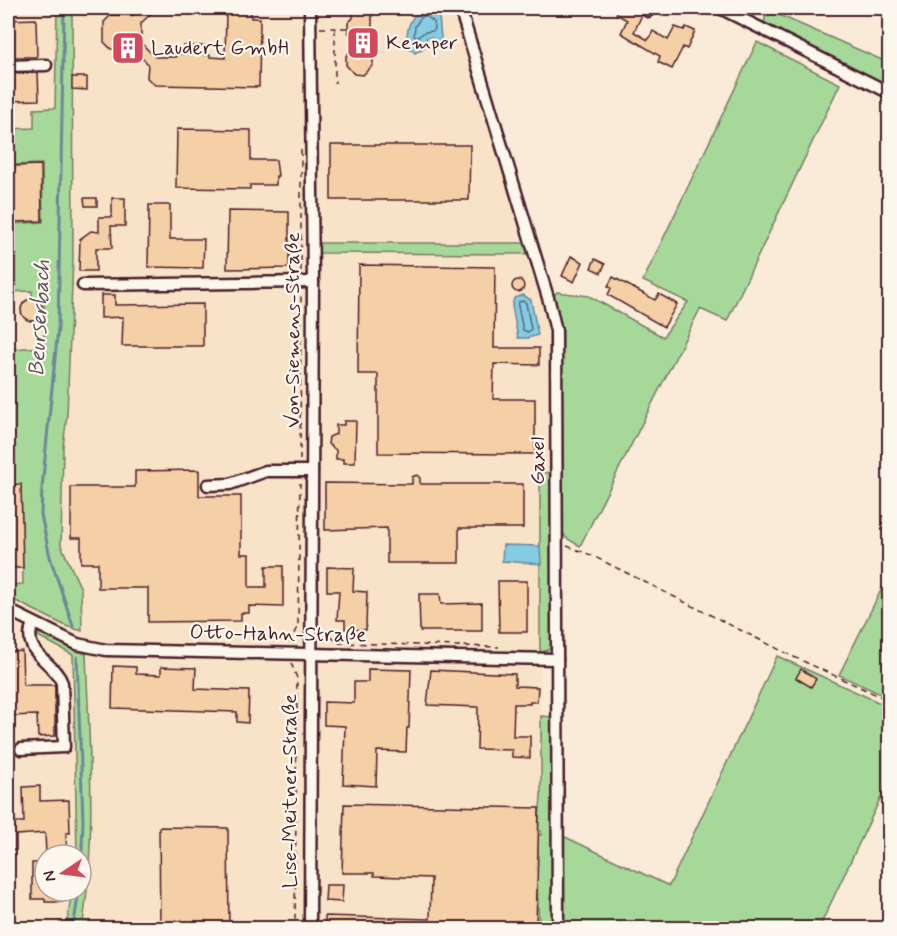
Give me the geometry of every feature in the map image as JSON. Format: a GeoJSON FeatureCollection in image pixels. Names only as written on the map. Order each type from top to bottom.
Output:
{"type":"FeatureCollection","features":[{"type":"Feature","properties":{"kind":"street","name":"Von-Siemens-Straße"},"geometry":{"type":"LineString","coordinates":[[310,8],[313,282],[310,653]]}},
{"type":"Feature","properties":{"kind":"street","name":"Gaxel"},"geometry":{"type":"LineString","coordinates":[[460,8],[554,319],[557,359],[558,928]]}},
{"type":"Feature","properties":{"kind":"street"},"geometry":{"type":"LineString","coordinates":[[720,8],[890,93]]}},
{"type":"Feature","properties":{"kind":"street"},"geometry":{"type":"LineString","coordinates":[[8,66],[46,65]]}},
{"type":"Feature","properties":{"kind":"street"},"geometry":{"type":"LineString","coordinates":[[83,285],[313,282]]}},
{"type":"Feature","properties":{"kind":"street"},"geometry":{"type":"LineString","coordinates":[[208,485],[230,484],[266,471],[312,471]]}},
{"type":"Feature","properties":{"kind":"street","name":"Otto-Hahn-Straße"},"geometry":{"type":"LineString","coordinates":[[8,610],[77,644],[106,651],[557,659]]}},
{"type":"Feature","properties":{"kind":"street"},"geometry":{"type":"LineString","coordinates":[[21,749],[64,747],[62,683],[59,675],[43,661],[32,645],[29,631],[33,623]]}},
{"type":"Feature","properties":{"kind":"street","name":"Lise-Meitner-Straße"},"geometry":{"type":"LineString","coordinates":[[310,653],[310,928]]}},
{"type":"Feature","properties":{"kind":"path"},"geometry":{"type":"LineString","coordinates":[[310,28],[348,28]]}},
{"type":"Feature","properties":{"kind":"path"},"geometry":{"type":"LineString","coordinates":[[335,28],[335,83]]}},
{"type":"Feature","properties":{"kind":"path"},"geometry":{"type":"LineString","coordinates":[[282,645],[289,641],[298,626],[301,142]]}},
{"type":"Feature","properties":{"kind":"path"},"geometry":{"type":"LineString","coordinates":[[558,544],[591,555],[794,657],[890,701]]}},
{"type":"Feature","properties":{"kind":"path"},"geometry":{"type":"LineString","coordinates":[[310,625],[321,628],[339,643],[504,647]]}},
{"type":"Feature","properties":{"kind":"path"},"geometry":{"type":"LineString","coordinates":[[289,641],[290,650]]}},
{"type":"Feature","properties":{"kind":"path"},"geometry":{"type":"LineString","coordinates":[[290,661],[297,678],[295,928]]}},
{"type":"Feature","properties":{"kind":"shaded area"},"geometry":{"type":"Polygon","coordinates":[[[8,8],[454,8],[530,254],[547,317],[551,355],[552,473],[540,473],[541,928],[8,928],[8,8]]]}},
{"type":"Feature","properties":{"kind":"green space"},"geometry":{"type":"Polygon","coordinates":[[[57,8],[72,8],[73,257],[67,415],[63,447],[61,545],[81,589],[82,631],[66,626],[8,597],[8,585],[23,584],[21,485],[8,485],[9,349],[44,347],[44,298],[32,298],[32,291],[8,292],[8,224],[43,222],[42,164],[8,165],[8,129],[34,128],[34,109],[55,108],[57,8]]]}},
{"type":"Feature","properties":{"kind":"green space"},"geometry":{"type":"Polygon","coordinates":[[[767,8],[780,8],[779,15],[889,63],[889,86],[764,23],[767,8]]]}},
{"type":"Feature","properties":{"kind":"green space"},"geometry":{"type":"Polygon","coordinates":[[[757,42],[840,84],[727,321],[700,309],[580,546],[566,538],[561,529],[553,296],[557,292],[589,296],[663,337],[688,302],[643,281],[757,42]]]}},
{"type":"Feature","properties":{"kind":"green space"},"geometry":{"type":"Polygon","coordinates":[[[317,243],[527,243],[530,254],[318,253],[317,243]]]}},
{"type":"Feature","properties":{"kind":"green space"},"geometry":{"type":"Polygon","coordinates":[[[540,472],[552,473],[552,648],[540,653],[540,472]]]}},
{"type":"Feature","properties":{"kind":"green space"},"geometry":{"type":"Polygon","coordinates":[[[889,574],[889,698],[839,675],[889,574]]]}},
{"type":"Feature","properties":{"kind":"green space"},"geometry":{"type":"Polygon","coordinates":[[[42,633],[86,654],[90,757],[90,843],[77,843],[73,655],[36,635],[42,633]]]}},
{"type":"Feature","properties":{"kind":"green space"},"geometry":{"type":"Polygon","coordinates":[[[777,656],[889,707],[889,780],[819,928],[563,928],[563,836],[669,886],[777,656]]]}},
{"type":"Feature","properties":{"kind":"green space"},"geometry":{"type":"Polygon","coordinates":[[[541,716],[552,717],[554,928],[539,928],[537,880],[538,835],[541,835],[541,831],[538,830],[541,797],[541,716]]]}},
{"type":"Feature","properties":{"kind":"green space"},"geometry":{"type":"Polygon","coordinates":[[[70,903],[86,903],[82,928],[66,928],[70,903]]]}},
{"type":"Feature","properties":{"kind":"water"},"geometry":{"type":"Polygon","coordinates":[[[424,10],[439,17],[441,38],[436,42],[431,37],[426,38],[428,45],[415,53],[407,46],[408,30],[415,15],[424,10]]]}},
{"type":"Feature","properties":{"kind":"water"},"geometry":{"type":"Polygon","coordinates":[[[523,295],[531,300],[538,335],[518,338],[512,306],[514,298],[523,295]]]}},
{"type":"Feature","properties":{"kind":"water"},"geometry":{"type":"Polygon","coordinates":[[[503,545],[540,546],[541,564],[502,561],[503,545]]]}},
{"type":"Feature","properties":{"kind":"building","name":"Laudert GmbH"},"geometry":{"type":"Polygon","coordinates":[[[141,8],[157,8],[141,23],[141,43],[155,57],[176,57],[176,54],[183,54],[183,46],[204,46],[204,55],[225,58],[226,12],[251,12],[251,18],[260,18],[259,87],[155,85],[147,78],[148,64],[134,50],[111,49],[104,42],[104,22],[111,15],[133,15],[141,8]]]}},
{"type":"Feature","properties":{"kind":"building","name":"Kemper"},"geometry":{"type":"Polygon","coordinates":[[[353,8],[372,8],[372,47],[364,57],[373,57],[373,65],[363,75],[354,74],[346,65],[346,56],[353,48],[353,38],[348,32],[348,23],[353,18],[353,8]]]}},
{"type":"Feature","properties":{"kind":"building"},"geometry":{"type":"Polygon","coordinates":[[[619,8],[632,8],[641,12],[642,15],[634,32],[648,40],[653,31],[668,40],[675,27],[684,30],[686,27],[695,31],[687,49],[683,47],[672,69],[658,62],[660,56],[621,33],[627,20],[616,14],[619,8]]]}},
{"type":"Feature","properties":{"kind":"building"},"geometry":{"type":"Polygon","coordinates":[[[36,19],[37,57],[8,57],[8,20],[36,19]]]}},
{"type":"Feature","properties":{"kind":"building"},"geometry":{"type":"Polygon","coordinates":[[[38,73],[39,100],[8,101],[8,74],[38,73]]]}},
{"type":"Feature","properties":{"kind":"building"},"geometry":{"type":"Polygon","coordinates":[[[72,77],[87,77],[87,90],[72,89],[72,77]]]}},
{"type":"Feature","properties":{"kind":"building"},"geometry":{"type":"Polygon","coordinates":[[[177,129],[251,130],[251,160],[276,160],[278,176],[276,176],[276,185],[250,185],[250,189],[176,188],[177,129]]]}},
{"type":"Feature","properties":{"kind":"building"},"geometry":{"type":"Polygon","coordinates":[[[331,145],[470,145],[469,200],[331,200],[331,145]]]}},
{"type":"Feature","properties":{"kind":"building"},"geometry":{"type":"Polygon","coordinates":[[[41,165],[42,221],[14,222],[13,166],[41,165]]]}},
{"type":"Feature","properties":{"kind":"building"},"geometry":{"type":"Polygon","coordinates":[[[84,198],[97,198],[97,206],[85,206],[84,198]]]}},
{"type":"Feature","properties":{"kind":"building"},"geometry":{"type":"Polygon","coordinates":[[[112,198],[125,198],[125,226],[111,226],[112,248],[96,248],[96,271],[79,271],[80,239],[91,231],[99,232],[99,217],[112,217],[112,198]]]}},
{"type":"Feature","properties":{"kind":"building"},"geometry":{"type":"Polygon","coordinates":[[[149,205],[170,205],[170,239],[204,239],[203,268],[148,267],[149,205]]]}},
{"type":"Feature","properties":{"kind":"building"},"geometry":{"type":"Polygon","coordinates":[[[228,211],[289,212],[289,268],[227,269],[228,211]]]}},
{"type":"Feature","properties":{"kind":"building"},"geometry":{"type":"Polygon","coordinates":[[[571,256],[583,262],[574,282],[562,276],[571,256]]]}},
{"type":"Feature","properties":{"kind":"building"},"geometry":{"type":"Polygon","coordinates":[[[595,259],[605,264],[601,273],[591,268],[595,259]]]}},
{"type":"Feature","properties":{"kind":"building"},"geometry":{"type":"Polygon","coordinates":[[[359,265],[495,267],[494,348],[539,348],[539,365],[494,364],[493,399],[535,399],[535,454],[378,453],[378,374],[358,374],[359,265]]]}},
{"type":"Feature","properties":{"kind":"building"},"geometry":{"type":"Polygon","coordinates":[[[613,277],[655,300],[659,294],[677,304],[664,327],[608,295],[611,288],[608,286],[613,277]]]}},
{"type":"Feature","properties":{"kind":"building"},"geometry":{"type":"Polygon","coordinates":[[[520,280],[523,281],[523,291],[516,292],[513,291],[512,284],[513,281],[520,280]]]}},
{"type":"Feature","properties":{"kind":"building"},"geometry":{"type":"Polygon","coordinates":[[[101,295],[115,295],[115,305],[203,304],[203,346],[122,346],[123,317],[101,318],[101,295]]]}},
{"type":"Feature","properties":{"kind":"building"},"geometry":{"type":"Polygon","coordinates":[[[32,299],[40,302],[43,310],[40,318],[32,321],[24,318],[21,310],[24,302],[32,299]]]}},
{"type":"Feature","properties":{"kind":"building"},"geometry":{"type":"Polygon","coordinates":[[[344,421],[356,421],[355,463],[343,463],[343,459],[336,459],[336,450],[328,444],[329,437],[336,434],[336,425],[344,425],[344,421]]]}},
{"type":"Feature","properties":{"kind":"building"},"geometry":{"type":"Polygon","coordinates":[[[199,470],[199,496],[241,496],[241,554],[249,554],[249,587],[266,587],[266,566],[283,566],[283,607],[249,606],[249,613],[241,613],[241,621],[148,622],[148,588],[98,588],[98,563],[81,563],[81,538],[71,538],[71,487],[135,487],[135,471],[199,470]]]}},
{"type":"Feature","properties":{"kind":"building"},"geometry":{"type":"Polygon","coordinates":[[[417,475],[420,478],[420,484],[523,484],[523,528],[459,528],[459,563],[387,563],[387,528],[325,530],[325,483],[412,484],[412,477],[417,475]]]}},
{"type":"Feature","properties":{"kind":"building"},"geometry":{"type":"Polygon","coordinates":[[[21,484],[23,568],[8,568],[8,485],[21,484]]]}},
{"type":"Feature","properties":{"kind":"building"},"geometry":{"type":"Polygon","coordinates":[[[327,567],[354,568],[353,591],[367,592],[366,630],[345,629],[345,620],[337,620],[339,591],[327,591],[327,567]]]}},
{"type":"Feature","properties":{"kind":"building"},"geometry":{"type":"Polygon","coordinates":[[[498,581],[527,581],[527,632],[499,632],[498,581]]]}},
{"type":"Feature","properties":{"kind":"building"},"geometry":{"type":"Polygon","coordinates":[[[419,594],[440,594],[441,604],[482,603],[482,631],[420,631],[419,594]]]}},
{"type":"Feature","properties":{"kind":"building"},"geometry":{"type":"Polygon","coordinates":[[[22,651],[23,685],[55,685],[55,736],[38,737],[37,715],[8,716],[9,652],[22,651]]]}},
{"type":"Feature","properties":{"kind":"building"},"geometry":{"type":"Polygon","coordinates":[[[113,666],[136,667],[136,674],[161,675],[161,667],[196,668],[195,689],[249,691],[248,723],[237,722],[237,712],[112,708],[113,666]]]}},
{"type":"Feature","properties":{"kind":"building"},"geometry":{"type":"Polygon","coordinates":[[[368,669],[411,670],[406,752],[377,751],[376,786],[343,784],[345,726],[324,725],[324,702],[354,703],[354,682],[368,682],[368,669]]]}},
{"type":"Feature","properties":{"kind":"building"},"geometry":{"type":"Polygon","coordinates":[[[801,669],[816,679],[811,687],[796,678],[801,669]]]}},
{"type":"Feature","properties":{"kind":"building"},"geometry":{"type":"Polygon","coordinates":[[[431,670],[515,674],[515,686],[538,687],[537,702],[514,704],[513,736],[530,736],[530,758],[512,757],[512,750],[477,749],[478,707],[427,705],[431,670]]]}},
{"type":"Feature","properties":{"kind":"building"},"geometry":{"type":"Polygon","coordinates":[[[40,786],[40,801],[69,800],[70,833],[66,833],[66,843],[45,843],[45,833],[16,835],[16,850],[8,850],[8,822],[24,822],[23,787],[40,786]]]}},
{"type":"Feature","properties":{"kind":"building"},"geometry":{"type":"Polygon","coordinates":[[[344,804],[539,808],[536,928],[325,928],[325,916],[430,919],[431,878],[342,873],[344,804]]]}},
{"type":"Feature","properties":{"kind":"building"},"geometry":{"type":"Polygon","coordinates":[[[159,827],[228,828],[229,928],[160,928],[159,827]]]}},
{"type":"Feature","properties":{"kind":"building"},"geometry":{"type":"Polygon","coordinates":[[[32,863],[33,863],[33,899],[32,863]]]}},
{"type":"Feature","properties":{"kind":"building"},"geometry":{"type":"Polygon","coordinates":[[[326,885],[343,885],[342,902],[325,901],[326,885]]]}},
{"type":"Feature","properties":{"kind":"waterway","name":"Beurserbach"},"geometry":{"type":"LineString","coordinates":[[64,8],[58,328],[41,515],[50,557],[73,626]]}},
{"type":"Feature","properties":{"kind":"waterway","name":"Beurserbach"},"geometry":{"type":"LineString","coordinates":[[77,657],[82,843]]}},
{"type":"Feature","properties":{"kind":"waterway","name":"Beurserbach"},"geometry":{"type":"LineString","coordinates":[[73,928],[77,903]]}},
{"type":"Feature","properties":{"kind":"place","name":"Kemper"},"geometry":{"type":"Point","coordinates":[363,43]}},
{"type":"Feature","properties":{"kind":"place","name":"Laudert GmbH"},"geometry":{"type":"Point","coordinates":[128,48]}}]}
